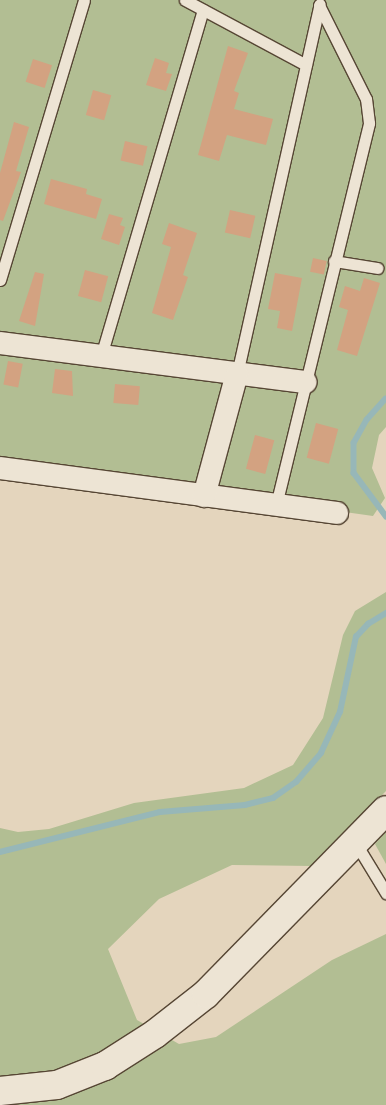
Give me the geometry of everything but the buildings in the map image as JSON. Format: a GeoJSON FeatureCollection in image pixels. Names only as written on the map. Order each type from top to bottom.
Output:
{"type":"FeatureCollection","features":[{"type":"Feature","properties":{"kind":"street"},"geometry":{"type":"LineString","coordinates":[[0,343],[306,382]]}},
{"type":"Feature","properties":{"kind":"street"},"geometry":{"type":"LineString","coordinates":[[204,496],[237,374]]}},
{"type":"Feature","properties":{"kind":"street"},"geometry":{"type":"LineString","coordinates":[[0,468],[337,513]]}},
{"type":"Feature","properties":{"kind":"street"},"geometry":{"type":"LineString","coordinates":[[0,1091],[57,1085],[105,1066],[154,1034],[206,994],[386,810]]}},
{"type":"Feature","properties":{"kind":"lane"},"geometry":{"type":"LineString","coordinates":[[0,280],[84,0]]}},
{"type":"Feature","properties":{"kind":"lane"},"geometry":{"type":"LineString","coordinates":[[185,0],[306,65]]}},
{"type":"Feature","properties":{"kind":"lane"},"geometry":{"type":"LineString","coordinates":[[237,374],[320,3]]}},
{"type":"Feature","properties":{"kind":"lane"},"geometry":{"type":"LineString","coordinates":[[276,505],[369,123],[366,99],[320,3]]}},
{"type":"Feature","properties":{"kind":"lane"},"geometry":{"type":"LineString","coordinates":[[101,356],[203,10]]}},
{"type":"Feature","properties":{"kind":"lane"},"geometry":{"type":"LineString","coordinates":[[334,261],[377,268]]}},
{"type":"Feature","properties":{"kind":"lane"},"geometry":{"type":"LineString","coordinates":[[355,842],[386,893]]}},
{"type":"Feature","properties":{"kind":"green space"},"geometry":{"type":"Polygon","coordinates":[[[0,0],[386,0],[386,427],[379,435],[372,468],[385,498],[373,516],[0,463],[0,0]]]}},
{"type":"Feature","properties":{"kind":"green space"},"geometry":{"type":"Polygon","coordinates":[[[386,592],[386,791],[312,866],[232,865],[159,899],[108,949],[137,1020],[179,1044],[216,1037],[332,960],[386,934],[386,1105],[0,1105],[0,828],[18,832],[49,829],[134,803],[244,788],[293,765],[323,718],[343,635],[355,611],[386,592]]]}},
{"type":"Feature","properties":{"kind":"green space"},"geometry":{"type":"Polygon","coordinates":[[[386,832],[386,864],[375,844],[386,832]]]}},
{"type":"Feature","properties":{"kind":"waterway"},"geometry":{"type":"LineString","coordinates":[[386,399],[367,420],[354,443],[354,473],[386,516]]}},
{"type":"Feature","properties":{"kind":"waterway"},"geometry":{"type":"LineString","coordinates":[[0,852],[160,812],[245,805],[273,798],[296,782],[321,753],[340,712],[356,637],[368,624],[386,613]]}}]}
